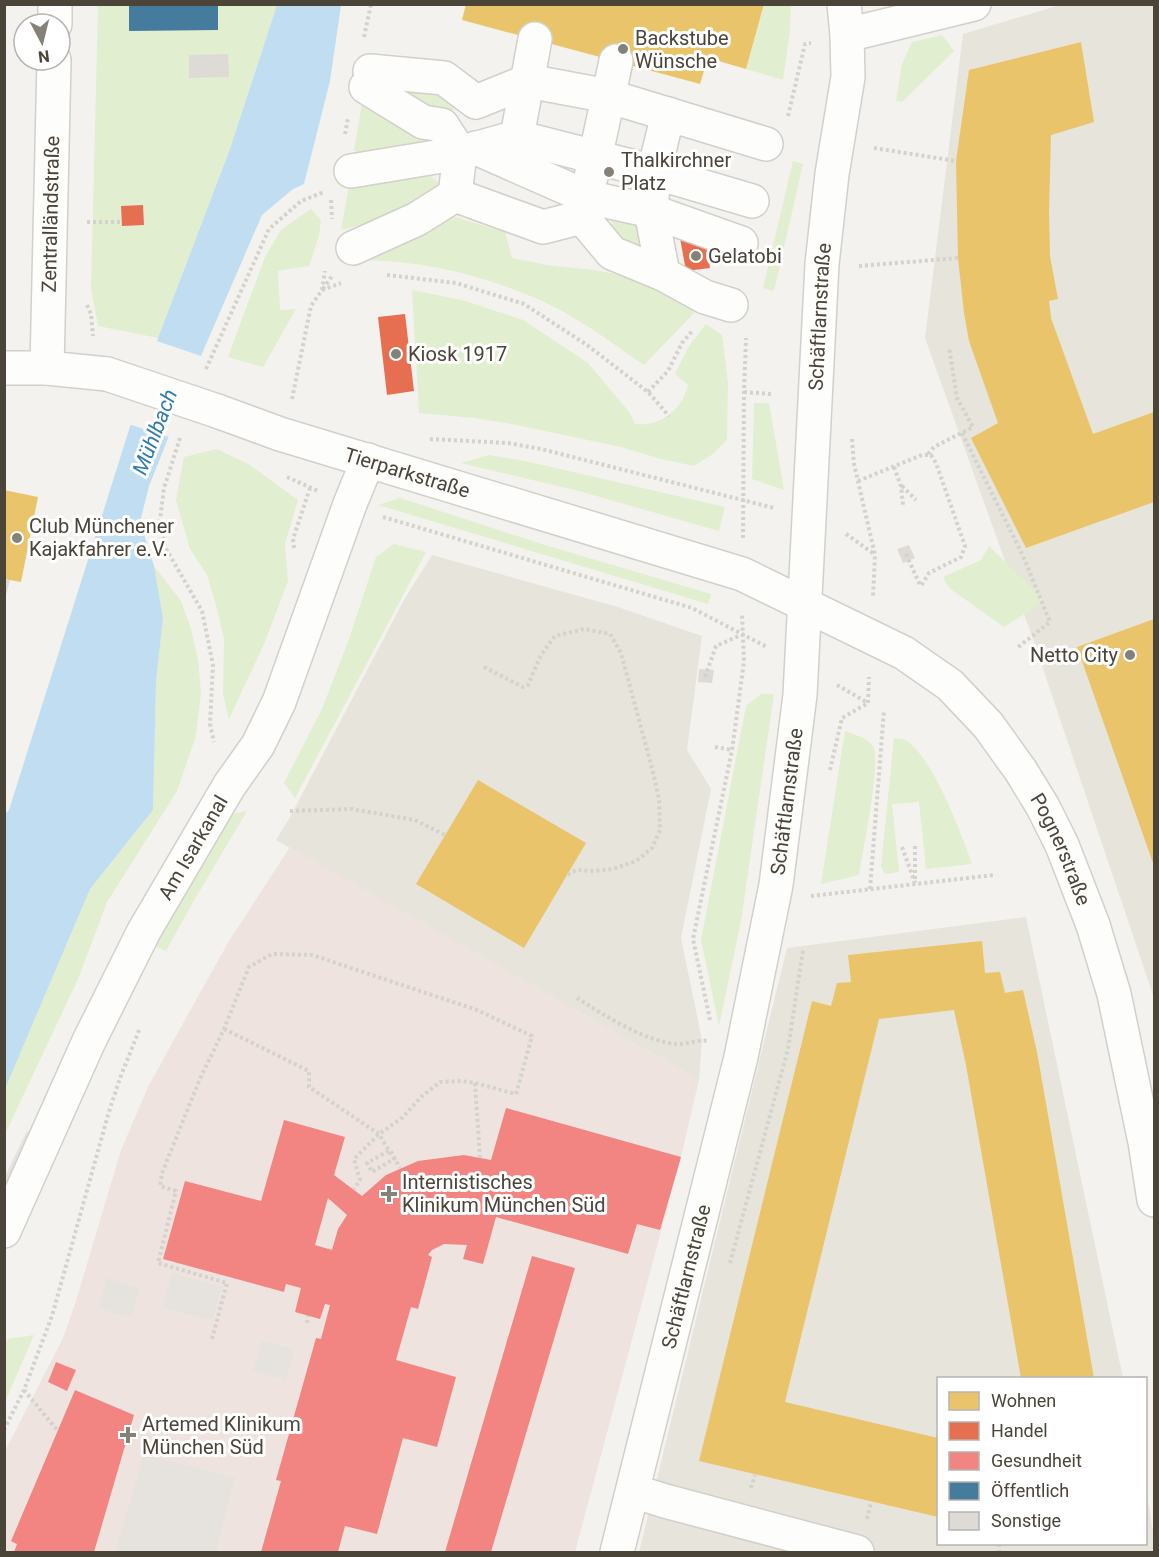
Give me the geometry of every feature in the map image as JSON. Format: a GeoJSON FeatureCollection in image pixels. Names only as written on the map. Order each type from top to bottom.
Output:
{"type":"FeatureCollection","features":[{"type":"Feature","properties":{"kind":"street"},"geometry":{"type":"LineString","coordinates":[[846,20],[974,4]]}},
{"type":"Feature","properties":{"kind":"street","name":"Schäftlarnstraße"},"geometry":{"type":"LineString","coordinates":[[618,1552],[743,1046],[776,885],[800,695],[822,264],[832,174],[848,77],[846,20]]}},
{"type":"Feature","properties":{"kind":"street"},"geometry":{"type":"LineString","coordinates":[[517,137],[536,39]]}},
{"type":"Feature","properties":{"kind":"street"},"geometry":{"type":"LineString","coordinates":[[616,61],[585,207],[612,253],[663,274],[705,297],[716,308]]}},
{"type":"Feature","properties":{"kind":"street","name":"Zentralländstraße"},"geometry":{"type":"LineString","coordinates":[[47,368],[54,72]]}},
{"type":"Feature","properties":{"kind":"street"},"geometry":{"type":"LineString","coordinates":[[476,102],[444,78],[368,79],[423,122],[442,124],[476,102],[528,81],[608,96],[766,144]]}},
{"type":"Feature","properties":{"kind":"street"},"geometry":{"type":"LineString","coordinates":[[663,274],[651,211],[654,172],[668,114]]}},
{"type":"Feature","properties":{"kind":"street"},"geometry":{"type":"LineString","coordinates":[[442,124],[468,151],[585,207],[651,211],[741,243]]}},
{"type":"Feature","properties":{"kind":"street"},"geometry":{"type":"LineString","coordinates":[[351,171],[468,151],[517,137],[654,172],[752,201]]}},
{"type":"Feature","properties":{"kind":"street"},"geometry":{"type":"LineString","coordinates":[[352,264],[455,195],[468,151]]}},
{"type":"Feature","properties":{"kind":"street"},"geometry":{"type":"LineString","coordinates":[[455,195],[543,227],[585,207]]}},
{"type":"Feature","properties":{"kind":"street","name":"Tierparkstraße"},"geometry":{"type":"LineString","coordinates":[[4,368],[47,368],[107,374],[280,434],[742,574],[804,604]]}},
{"type":"Feature","properties":{"kind":"street","name":"Am Isarkanal"},"geometry":{"type":"LineString","coordinates":[[4,1231],[90,1041],[144,931],[229,786],[258,745],[279,702],[368,460]]}},
{"type":"Feature","properties":{"kind":"street","name":"Pognerstraße"},"geometry":{"type":"LineString","coordinates":[[804,604],[904,653],[950,685],[988,725],[1043,807],[1062,845],[1093,925],[1114,994],[1150,1140],[1155,1200]]}},
{"type":"Feature","properties":{"kind":"street"},"geometry":{"type":"LineString","coordinates":[[633,1491],[857,1552]]}},
{"type":"Feature","properties":{"kind":"path"},"geometry":{"type":"LineString","coordinates":[[870,148],[956,161]]}},
{"type":"Feature","properties":{"kind":"path"},"geometry":{"type":"LineString","coordinates":[[214,349],[269,229],[301,201],[330,190],[332,224]]}},
{"type":"Feature","properties":{"kind":"path"},"geometry":{"type":"LineString","coordinates":[[83,222],[120,222]]}},
{"type":"Feature","properties":{"kind":"path"},"geometry":{"type":"LineString","coordinates":[[859,266],[958,258]]}},
{"type":"Feature","properties":{"kind":"path"},"geometry":{"type":"LineString","coordinates":[[291,401],[311,306],[322,290],[352,264]]}},
{"type":"Feature","properties":{"kind":"path"},"geometry":{"type":"LineString","coordinates":[[322,290],[326,268]]}},
{"type":"Feature","properties":{"kind":"path"},"geometry":{"type":"LineString","coordinates":[[386,274],[456,283],[524,304],[587,345],[648,392],[669,416]]}},
{"type":"Feature","properties":{"kind":"path"},"geometry":{"type":"LineString","coordinates":[[648,392],[668,371],[682,343],[716,308]]}},
{"type":"Feature","properties":{"kind":"path"},"geometry":{"type":"LineString","coordinates":[[858,481],[928,454],[934,447],[973,427],[957,398],[949,347]]}},
{"type":"Feature","properties":{"kind":"path"},"geometry":{"type":"LineString","coordinates":[[744,392],[772,394]]}},
{"type":"Feature","properties":{"kind":"path"},"geometry":{"type":"LineString","coordinates":[[962,433],[1023,556],[1050,622],[1017,648]]}},
{"type":"Feature","properties":{"kind":"path"},"geometry":{"type":"LineString","coordinates":[[425,438],[508,443],[743,499]]}},
{"type":"Feature","properties":{"kind":"path"},"geometry":{"type":"LineString","coordinates":[[178,442],[164,488],[160,520],[165,547],[202,611],[213,664],[210,724],[215,746]]}},
{"type":"Feature","properties":{"kind":"path"},"geometry":{"type":"LineString","coordinates":[[906,554],[921,586],[929,573],[961,557],[965,546],[936,462],[928,454]]}},
{"type":"Feature","properties":{"kind":"path"},"geometry":{"type":"LineString","coordinates":[[854,464],[875,555]]}},
{"type":"Feature","properties":{"kind":"path"},"geometry":{"type":"LineString","coordinates":[[894,467],[901,486],[903,505]]}},
{"type":"Feature","properties":{"kind":"path"},"geometry":{"type":"LineString","coordinates":[[901,486],[916,500]]}},
{"type":"Feature","properties":{"kind":"path"},"geometry":{"type":"LineString","coordinates":[[350,504],[380,516],[692,608],[742,634]]}},
{"type":"Feature","properties":{"kind":"path"},"geometry":{"type":"LineString","coordinates":[[484,667],[523,687],[528,685],[541,655],[555,636],[584,629],[610,634],[621,653],[659,799],[660,830],[652,848],[636,861],[613,869],[576,870],[567,875]]}},
{"type":"Feature","properties":{"kind":"path"},"geometry":{"type":"LineString","coordinates":[[705,677],[716,646],[742,634]]}},
{"type":"Feature","properties":{"kind":"path"},"geometry":{"type":"LineString","coordinates":[[742,634],[744,662],[732,750],[693,939],[714,1042],[743,1046]]}},
{"type":"Feature","properties":{"kind":"path"},"geometry":{"type":"LineString","coordinates":[[870,889],[884,710]]}},
{"type":"Feature","properties":{"kind":"path"},"geometry":{"type":"LineString","coordinates":[[715,747],[732,750]]}},
{"type":"Feature","properties":{"kind":"path"},"geometry":{"type":"LineString","coordinates":[[290,811],[352,809],[416,819],[446,835]]}},
{"type":"Feature","properties":{"kind":"path"},"geometry":{"type":"LineString","coordinates":[[915,846],[915,883]]}},
{"type":"Feature","properties":{"kind":"path"},"geometry":{"type":"LineString","coordinates":[[902,847],[915,883]]}},
{"type":"Feature","properties":{"kind":"path"},"geometry":{"type":"LineString","coordinates":[[811,896],[994,875]]}},
{"type":"Feature","properties":{"kind":"path"},"geometry":{"type":"LineString","coordinates":[[212,1339],[227,1282],[158,1263],[176,1191],[160,1186],[162,1173],[249,967],[272,954],[312,955],[477,1010],[532,1036],[516,1094],[475,1083],[440,1082],[421,1097],[402,1118],[379,1134],[354,1159],[360,1180],[354,1189]]}},
{"type":"Feature","properties":{"kind":"path"},"geometry":{"type":"LineString","coordinates":[[577,998],[623,1025],[658,1040],[677,1044],[701,1040]]}},
{"type":"Feature","properties":{"kind":"path"},"geometry":{"type":"LineString","coordinates":[[4,1430],[24,1390],[52,1316],[114,1096],[140,1025]]}},
{"type":"Feature","properties":{"kind":"path"},"geometry":{"type":"LineString","coordinates":[[224,1029],[309,1071],[309,1087],[379,1134],[384,1142],[389,1151],[394,1159],[372,1172],[367,1163],[375,1159],[382,1154],[390,1150],[400,1168]]}},
{"type":"Feature","properties":{"kind":"path"},"geometry":{"type":"LineString","coordinates":[[475,1083],[480,1158]]}},
{"type":"Feature","properties":{"kind":"path"},"geometry":{"type":"LineString","coordinates":[[307,1323],[308,1316]]}},
{"type":"Feature","properties":{"kind":"path"},"geometry":{"type":"LineString","coordinates":[[24,1390],[58,1431]]}},
{"type":"Feature","properties":{"kind":"shaded area"},"geometry":{"type":"Polygon","coordinates":[[[1060,5],[1154,5],[1154,998],[1033,639],[925,338],[963,34],[1060,5]]]}},
{"type":"Feature","properties":{"kind":"shaded area"},"geometry":{"type":"Polygon","coordinates":[[[432,555],[618,607],[702,636],[687,750],[711,789],[681,938],[702,1040],[699,1080],[276,840],[404,600],[432,555]]]}},
{"type":"Feature","properties":{"kind":"shaded area","name":"Internistisches Klinikum München Süd"},"geometry":{"type":"Polygon","coordinates":[[[290,847],[699,1080],[681,1157],[575,1552],[5,1552],[4,1453],[63,1338],[121,1150],[148,1087],[187,1016],[229,941],[290,847]]]}},
{"type":"Feature","properties":{"kind":"shaded area"},"geometry":{"type":"Polygon","coordinates":[[[1026,917],[1123,1377],[937,1377],[937,1545],[1147,1545],[1147,1497],[1154,1536],[1154,1552],[639,1552],[787,948],[1026,917]]]}},
{"type":"Feature","properties":{"kind":"shaded area"},"geometry":{"type":"Polygon","coordinates":[[[27,1131],[34,1134],[5,1195],[5,1176],[27,1131]]]}},
{"type":"Feature","properties":{"kind":"shaded area"},"geometry":{"type":"Polygon","coordinates":[[[172,1273],[222,1287],[212,1321],[162,1308],[172,1273]]]}},
{"type":"Feature","properties":{"kind":"shaded area"},"geometry":{"type":"Polygon","coordinates":[[[107,1278],[140,1288],[131,1318],[98,1308],[107,1278]]]}},
{"type":"Feature","properties":{"kind":"shaded area"},"geometry":{"type":"Polygon","coordinates":[[[262,1340],[295,1350],[286,1380],[253,1371],[262,1340]]]}},
{"type":"Feature","properties":{"kind":"shaded area"},"geometry":{"type":"Polygon","coordinates":[[[144,1454],[235,1478],[216,1552],[115,1552],[144,1454]]]}},
{"type":"Feature","properties":{"kind":"green space"},"geometry":{"type":"Polygon","coordinates":[[[98,5],[277,5],[230,149],[158,338],[98,326],[91,289],[98,5]]]}},
{"type":"Feature","properties":{"kind":"green space"},"geometry":{"type":"Polygon","coordinates":[[[764,5],[791,5],[783,80],[746,69],[764,5]]]}},
{"type":"Feature","properties":{"kind":"green space"},"geometry":{"type":"Polygon","coordinates":[[[942,35],[954,51],[902,102],[896,101],[902,64],[912,42],[942,35]]]}},
{"type":"Feature","properties":{"kind":"green space"},"geometry":{"type":"Polygon","coordinates":[[[391,80],[444,88],[458,103],[457,109],[424,117],[391,80]]]}},
{"type":"Feature","properties":{"kind":"green space"},"geometry":{"type":"Polygon","coordinates":[[[363,98],[430,138],[425,146],[371,163],[354,150],[363,98]]]}},
{"type":"Feature","properties":{"kind":"green space"},"geometry":{"type":"Polygon","coordinates":[[[793,161],[803,164],[774,291],[763,288],[793,161]]]}},
{"type":"Feature","properties":{"kind":"green space"},"geometry":{"type":"Polygon","coordinates":[[[420,168],[439,183],[418,201],[389,218],[341,230],[350,180],[420,168]]]}},
{"type":"Feature","properties":{"kind":"green space"},"geometry":{"type":"Polygon","coordinates":[[[311,209],[321,220],[319,236],[309,266],[278,271],[280,310],[296,309],[263,367],[228,357],[265,257],[281,230],[311,209]]]}},
{"type":"Feature","properties":{"kind":"green space"},"geometry":{"type":"Polygon","coordinates":[[[449,215],[505,232],[512,258],[631,277],[683,294],[695,312],[644,365],[564,312],[493,282],[429,266],[362,260],[449,215]]]}},
{"type":"Feature","properties":{"kind":"green space"},"geometry":{"type":"Polygon","coordinates":[[[605,215],[635,219],[650,252],[623,253],[611,221],[605,215]]]}},
{"type":"Feature","properties":{"kind":"green space"},"geometry":{"type":"Polygon","coordinates":[[[412,290],[462,300],[523,320],[588,363],[629,412],[635,424],[662,420],[681,402],[688,385],[675,374],[689,346],[706,324],[722,335],[728,383],[727,440],[713,454],[694,466],[621,447],[512,424],[419,413],[412,290]]]}},
{"type":"Feature","properties":{"kind":"green space"},"geometry":{"type":"Polygon","coordinates":[[[754,403],[769,403],[784,490],[752,479],[754,403]]]}},
{"type":"Feature","properties":{"kind":"green space"},"geometry":{"type":"Polygon","coordinates":[[[217,449],[250,465],[298,500],[285,544],[288,581],[265,642],[229,719],[223,695],[224,639],[216,605],[207,575],[190,549],[176,500],[184,457],[217,449]]]}},
{"type":"Feature","properties":{"kind":"green space"},"geometry":{"type":"Polygon","coordinates":[[[489,455],[525,461],[725,507],[719,531],[579,491],[461,463],[489,455]]]}},
{"type":"Feature","properties":{"kind":"green space"},"geometry":{"type":"Polygon","coordinates":[[[400,498],[545,545],[711,594],[708,604],[378,505],[400,498]]]}},
{"type":"Feature","properties":{"kind":"green space"},"geometry":{"type":"Polygon","coordinates":[[[394,544],[426,552],[295,798],[284,783],[322,709],[349,639],[376,557],[394,544]]]}},
{"type":"Feature","properties":{"kind":"green space"},"geometry":{"type":"Polygon","coordinates":[[[989,546],[1045,601],[1004,627],[952,590],[943,577],[981,560],[989,546]]]}},
{"type":"Feature","properties":{"kind":"green space"},"geometry":{"type":"Polygon","coordinates":[[[154,566],[181,601],[191,629],[198,659],[201,693],[196,736],[177,791],[107,902],[78,979],[5,1134],[5,1089],[90,889],[153,810],[156,681],[163,618],[154,566]]]}},
{"type":"Feature","properties":{"kind":"green space"},"geometry":{"type":"Polygon","coordinates":[[[761,694],[774,694],[741,921],[719,1026],[701,940],[746,706],[761,694]]]}},
{"type":"Feature","properties":{"kind":"green space"},"geometry":{"type":"Polygon","coordinates":[[[845,731],[864,738],[873,746],[875,769],[870,808],[859,875],[821,884],[845,731]]]}},
{"type":"Feature","properties":{"kind":"green space"},"geometry":{"type":"Polygon","coordinates":[[[894,738],[907,741],[917,750],[937,780],[972,864],[926,869],[919,802],[892,804],[899,872],[885,874],[881,866],[894,738]]]}},
{"type":"Feature","properties":{"kind":"green space"},"geometry":{"type":"Polygon","coordinates":[[[247,811],[166,951],[155,946],[156,939],[232,814],[247,811]]]}},
{"type":"Feature","properties":{"kind":"green space"},"geometry":{"type":"Polygon","coordinates":[[[34,1335],[5,1402],[5,1344],[7,1339],[34,1335]]]}},
{"type":"Feature","properties":{"kind":"water","name":"Mühlbach"},"geometry":{"type":"Polygon","coordinates":[[[277,5],[341,5],[330,81],[304,184],[293,189],[262,215],[204,349],[149,486],[140,522],[154,566],[163,618],[156,681],[153,810],[90,889],[5,1089],[5,814],[9,810],[158,338],[230,149],[277,5]]]}},
{"type":"Feature","properties":{"kind":"pier"},"geometry":{"type":"Polygon","coordinates":[[[154,340],[204,357],[172,438],[128,424],[154,340]]]}},
{"type":"Feature","properties":{"kind":"building: Wohnen"},"geometry":{"type":"Polygon","coordinates":[[[466,4],[764,4],[746,69],[708,58],[700,84],[462,20],[466,4]]]}},
{"type":"Feature","properties":{"kind":"building: Wohnen"},"geometry":{"type":"Polygon","coordinates":[[[1081,42],[1094,122],[1051,135],[1050,256],[1058,299],[1049,301],[1051,318],[1093,434],[1154,412],[1154,502],[1026,548],[971,438],[998,423],[969,341],[964,313],[958,258],[956,161],[969,70],[1081,42]]]}},
{"type":"Feature","properties":{"kind":"building: Wohnen","name":"Club Münchener Kajakfahrer e.V."},"geometry":{"type":"Polygon","coordinates":[[[4,490],[38,497],[21,582],[4,579],[4,490]]]}},
{"type":"Feature","properties":{"kind":"building: Wohnen"},"geometry":{"type":"Polygon","coordinates":[[[1154,619],[1154,866],[1077,647],[1154,619]]]}},
{"type":"Feature","properties":{"kind":"building: Wohnen"},"geometry":{"type":"Polygon","coordinates":[[[478,780],[586,843],[524,948],[416,884],[478,780]]]}},
{"type":"Feature","properties":{"kind":"building: Wohnen"},"geometry":{"type":"Polygon","coordinates":[[[982,941],[985,973],[1000,972],[1005,993],[1023,990],[1037,1052],[1094,1377],[1021,1377],[966,1065],[954,1010],[879,1019],[785,1402],[937,1438],[937,1517],[699,1461],[812,1001],[831,1006],[837,983],[851,982],[848,955],[982,941]]]}},
{"type":"Feature","properties":{"kind":"building: Handel"},"geometry":{"type":"Polygon","coordinates":[[[143,205],[144,225],[122,226],[121,206],[143,205]]]}},
{"type":"Feature","properties":{"kind":"building: Handel","name":"Gelatobi"},"geometry":{"type":"Polygon","coordinates":[[[680,238],[707,243],[710,268],[686,271],[680,238]]]}},
{"type":"Feature","properties":{"kind":"building: Handel","name":"Kiosk 1917"},"geometry":{"type":"Polygon","coordinates":[[[405,314],[414,391],[387,395],[378,317],[405,314]]]}},
{"type":"Feature","properties":{"kind":"building: Gesundheit"},"geometry":{"type":"Polygon","coordinates":[[[506,1108],[681,1157],[660,1230],[637,1224],[628,1254],[496,1217],[483,1264],[463,1259],[467,1245],[444,1244],[432,1250],[428,1255],[432,1257],[418,1309],[411,1307],[396,1360],[456,1377],[437,1447],[403,1438],[377,1534],[345,1526],[338,1552],[261,1552],[281,1481],[276,1480],[316,1338],[321,1339],[330,1305],[325,1304],[320,1319],[295,1312],[301,1288],[286,1284],[284,1292],[163,1259],[185,1181],[261,1201],[284,1120],[345,1137],[334,1175],[362,1196],[386,1175],[418,1161],[464,1155],[491,1160],[506,1108]],[[328,1198],[315,1245],[332,1250],[338,1229],[347,1215],[328,1198]]]}},
{"type":"Feature","properties":{"kind":"building: Gesundheit"},"geometry":{"type":"Polygon","coordinates":[[[532,1256],[575,1268],[491,1552],[445,1552],[532,1256]]]}},
{"type":"Feature","properties":{"kind":"building: Gesundheit"},"geometry":{"type":"Polygon","coordinates":[[[56,1362],[76,1370],[67,1391],[48,1382],[56,1362]]]}},
{"type":"Feature","properties":{"kind":"building: Gesundheit"},"geometry":{"type":"Polygon","coordinates":[[[75,1390],[134,1415],[94,1552],[14,1552],[17,1544],[11,1541],[75,1390]]]}},
{"type":"Feature","properties":{"kind":"building: Öffentlich"},"geometry":{"type":"Polygon","coordinates":[[[129,4],[218,4],[218,30],[129,31],[129,4]]]}},
{"type":"Feature","properties":{"kind":"building: Sonstige"},"geometry":{"type":"Polygon","coordinates":[[[228,54],[229,77],[189,78],[189,55],[228,54]]]}},
{"type":"Feature","properties":{"kind":"building: Sonstige"},"geometry":{"type":"Polygon","coordinates":[[[909,545],[915,558],[903,563],[897,549],[909,545]]]}},
{"type":"Feature","properties":{"kind":"building: Sonstige"},"geometry":{"type":"Polygon","coordinates":[[[4,579],[10,580],[5,599],[4,599],[4,579]]]}},
{"type":"Feature","properties":{"kind":"building: Sonstige"},"geometry":{"type":"Polygon","coordinates":[[[699,669],[714,670],[712,683],[698,682],[699,669]]]}},
{"type":"Feature","properties":{"kind":"place","name":"Backstube Wünsche"},"geometry":{"type":"Point","coordinates":[623,49]}},
{"type":"Feature","properties":{"kind":"place","name":"Thalkirchner Platz"},"geometry":{"type":"Point","coordinates":[609,172]}},
{"type":"Feature","properties":{"kind":"place","name":"Gelatobi"},"geometry":{"type":"Point","coordinates":[696,256]}},
{"type":"Feature","properties":{"kind":"place","name":"Kiosk 1917"},"geometry":{"type":"Point","coordinates":[396,354]}},
{"type":"Feature","properties":{"kind":"place","name":"Club Münchener Kajakfahrer e.V."},"geometry":{"type":"Point","coordinates":[17,538]}},
{"type":"Feature","properties":{"kind":"place","name":"Netto City"},"geometry":{"type":"Point","coordinates":[1130,655]}},
{"type":"Feature","properties":{"kind":"place","name":"Internistisches Klinikum München Süd"},"geometry":{"type":"Point","coordinates":[389,1194]}},
{"type":"Feature","properties":{"kind":"place","name":"Artemed Klinikum München Süd"},"geometry":{"type":"Point","coordinates":[128,1435]}}]}
